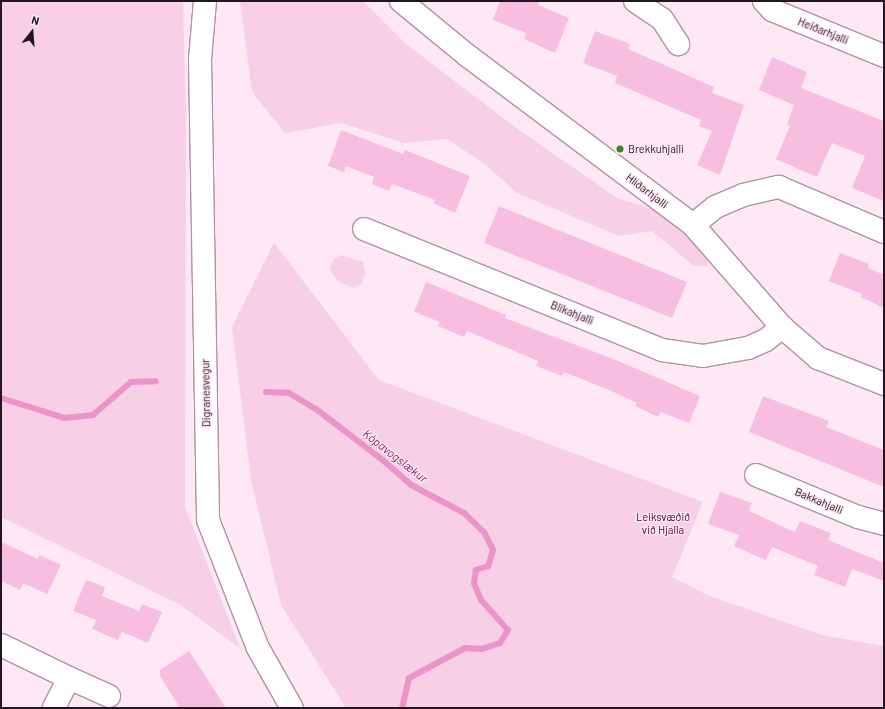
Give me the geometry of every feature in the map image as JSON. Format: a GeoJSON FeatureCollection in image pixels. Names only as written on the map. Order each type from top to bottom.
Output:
{"type":"FeatureCollection","features":[{"type":"Feature","properties":{"kind":"street","name":"Digranesvegur"},"geometry":{"type":"LineString","coordinates":[[191,1],[200,59]]}},
{"type":"Feature","properties":{"kind":"street","name":"Digranesvegur"},"geometry":{"type":"LineString","coordinates":[[205,1],[200,59],[208,520],[258,648],[292,708]]}},
{"type":"Feature","properties":{"kind":"street","name":"Hlíðarhjalli"},"geometry":{"type":"LineString","coordinates":[[401,1],[468,56],[693,225],[782,328],[818,358],[884,384]]}},
{"type":"Feature","properties":{"kind":"street"},"geometry":{"type":"LineString","coordinates":[[635,1],[662,19],[678,44]]}},
{"type":"Feature","properties":{"kind":"street","name":"Heiðarhjalli"},"geometry":{"type":"LineString","coordinates":[[764,1],[772,10],[884,56]]}},
{"type":"Feature","properties":{"kind":"street"},"geometry":{"type":"LineString","coordinates":[[693,225],[715,207],[743,195],[779,188],[884,232]]}},
{"type":"Feature","properties":{"kind":"street","name":"Blikahjalli"},"geometry":{"type":"LineString","coordinates":[[364,229],[662,350],[703,356],[748,348],[766,340],[782,328]]}},
{"type":"Feature","properties":{"kind":"street","name":"Bakkahjalli"},"geometry":{"type":"LineString","coordinates":[[756,475],[858,517],[884,524]]}},
{"type":"Feature","properties":{"kind":"street"},"geometry":{"type":"LineString","coordinates":[[1,645],[108,696]]}},
{"type":"Feature","properties":{"kind":"street"},"geometry":{"type":"LineString","coordinates":[[54,708],[69,678]]}},
{"type":"Feature","properties":{"kind":"green space"},"geometry":{"type":"Polygon","coordinates":[[[1,1],[183,1],[186,115],[185,507],[240,648],[179,604],[1,517],[1,1]]]}},
{"type":"Feature","properties":{"kind":"green space"},"geometry":{"type":"Polygon","coordinates":[[[240,1],[363,1],[406,44],[515,127],[617,198],[662,212],[708,257],[707,266],[694,266],[652,231],[619,236],[517,193],[485,164],[447,139],[404,143],[341,123],[285,133],[252,92],[240,1]]]}},
{"type":"Feature","properties":{"kind":"green space","name":"Leiksvæðið við Hjalla"},"geometry":{"type":"Polygon","coordinates":[[[274,243],[379,380],[703,502],[672,577],[707,595],[822,635],[884,646],[884,708],[346,708],[281,605],[251,480],[232,327],[274,243]]]}},
{"type":"Feature","properties":{"kind":"green space"},"geometry":{"type":"Polygon","coordinates":[[[341,255],[363,262],[366,273],[361,284],[353,288],[337,281],[330,269],[334,259],[341,255]]]}},
{"type":"Feature","properties":{"kind":"building"},"geometry":{"type":"Polygon","coordinates":[[[500,1],[539,1],[538,5],[569,18],[555,53],[524,39],[526,33],[493,20],[500,1]]]}},
{"type":"Feature","properties":{"kind":"building"},"geometry":{"type":"Polygon","coordinates":[[[595,31],[630,44],[628,49],[714,87],[712,93],[744,105],[720,175],[697,165],[712,131],[699,126],[701,120],[615,83],[617,76],[583,63],[595,31]]]}},
{"type":"Feature","properties":{"kind":"building"},"geometry":{"type":"Polygon","coordinates":[[[772,57],[807,72],[801,88],[884,121],[884,201],[852,188],[865,156],[832,143],[817,177],[776,159],[790,126],[787,124],[794,105],[759,90],[772,57]]]}},
{"type":"Feature","properties":{"kind":"building"},"geometry":{"type":"Polygon","coordinates":[[[341,130],[403,154],[405,150],[470,176],[455,213],[433,203],[435,200],[392,184],[389,191],[372,184],[374,177],[346,166],[344,172],[328,166],[341,130]]]}},
{"type":"Feature","properties":{"kind":"building"},"geometry":{"type":"Polygon","coordinates":[[[499,206],[687,282],[672,318],[484,243],[499,206]]]}},
{"type":"Feature","properties":{"kind":"building"},"geometry":{"type":"Polygon","coordinates":[[[840,253],[869,264],[868,268],[884,275],[884,308],[861,297],[862,294],[829,281],[840,253]]]}},
{"type":"Feature","properties":{"kind":"building"},"geometry":{"type":"Polygon","coordinates":[[[426,282],[506,315],[505,318],[616,360],[700,396],[689,423],[661,412],[658,417],[635,406],[637,403],[609,390],[564,372],[562,376],[536,366],[538,361],[467,331],[464,337],[438,326],[440,322],[414,312],[426,282]]]}},
{"type":"Feature","properties":{"kind":"building"},"geometry":{"type":"Polygon","coordinates":[[[763,396],[829,421],[826,427],[884,450],[884,487],[749,432],[763,396]]]}},
{"type":"Feature","properties":{"kind":"building"},"geometry":{"type":"Polygon","coordinates":[[[720,492],[752,503],[749,511],[795,532],[800,521],[831,533],[828,540],[884,563],[884,581],[852,569],[845,587],[814,575],[818,566],[772,547],[766,560],[734,546],[739,535],[708,524],[720,492]]]}},
{"type":"Feature","properties":{"kind":"building"},"geometry":{"type":"Polygon","coordinates":[[[1,542],[38,559],[40,555],[61,565],[47,594],[23,583],[20,590],[1,581],[1,542]]]}},
{"type":"Feature","properties":{"kind":"building"},"geometry":{"type":"Polygon","coordinates":[[[86,580],[105,587],[102,596],[139,611],[142,604],[162,612],[148,643],[122,632],[118,640],[92,629],[96,620],[73,611],[86,580]]]}},
{"type":"Feature","properties":{"kind":"building"},"geometry":{"type":"Polygon","coordinates":[[[189,651],[226,708],[180,708],[160,676],[160,670],[189,651]]]}},
{"type":"Feature","properties":{"kind":"waterway","name":"Kópavogslækur"},"geometry":{"type":"LineString","coordinates":[[1,398],[65,418],[93,415],[131,382],[156,381]]}},
{"type":"Feature","properties":{"kind":"waterway","name":"Kópavogslækur"},"geometry":{"type":"LineString","coordinates":[[266,392],[289,393],[316,409],[385,462],[411,485],[464,513],[484,532],[493,550],[488,566],[476,570],[474,583],[481,600],[508,630],[500,643],[482,649],[465,648],[409,678],[402,708]]}},
{"type":"Feature","properties":{"kind":"place","name":"Brekkuhjalli"},"geometry":{"type":"Point","coordinates":[620,149]}}]}
